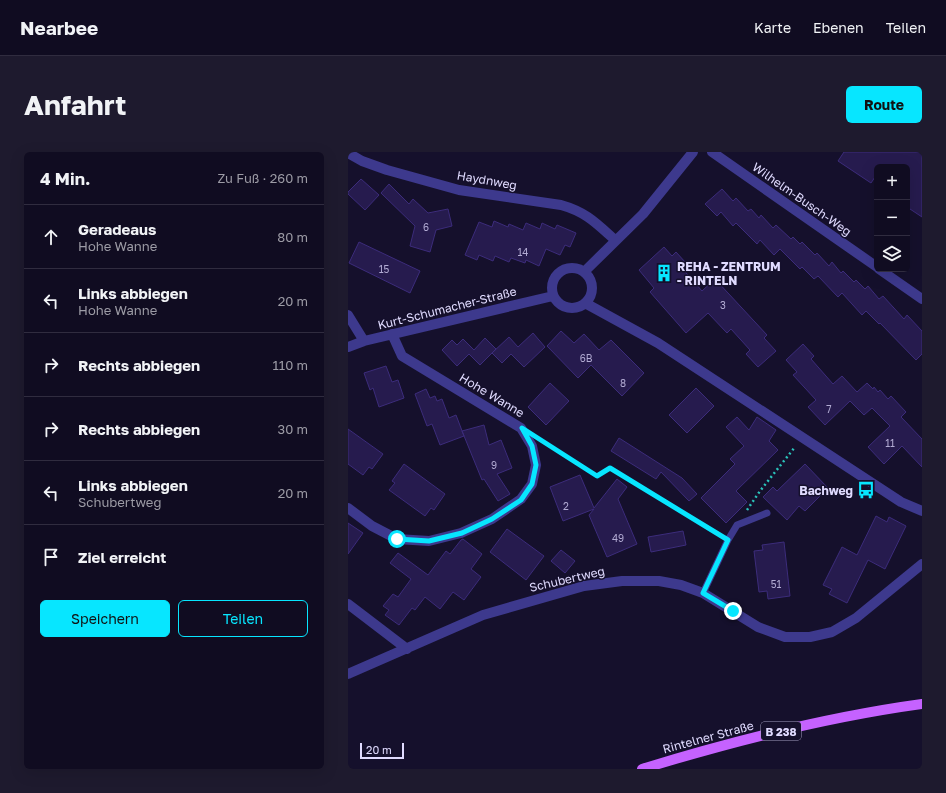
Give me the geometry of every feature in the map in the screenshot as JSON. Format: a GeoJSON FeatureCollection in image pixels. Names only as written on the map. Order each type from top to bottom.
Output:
{"type":"FeatureCollection","features":[{"type":"Feature","properties":{"kind":"main road","name":"Rintelner Straße"},"geometry":{"type":"LineString","coordinates":[[642,769],[696,752],[760,736],[840,718],[922,704]]}},
{"type":"Feature","properties":{"kind":"street"},"geometry":{"type":"LineString","coordinates":[[585,271],[643,214],[693,152]]}},
{"type":"Feature","properties":{"kind":"street","name":"Wilhelm-Busch-Weg"},"geometry":{"type":"LineString","coordinates":[[712,152],[874,265]]}},
{"type":"Feature","properties":{"kind":"street","name":"Haydnweg"},"geometry":{"type":"LineString","coordinates":[[348,153],[362,161],[387,170],[459,190],[561,205],[575,209],[591,218],[615,240]]}},
{"type":"Feature","properties":{"kind":"street"},"geometry":{"type":"LineString","coordinates":[[571,267],[585,271],[592,281],[593,289],[590,298],[586,303],[579,307],[565,307],[559,304],[553,296],[552,285],[555,276],[562,269],[571,267]]}},
{"type":"Feature","properties":{"kind":"street","name":"Wilhelm-Busch-Weg"},"geometry":{"type":"LineString","coordinates":[[884,272],[922,299]]}},
{"type":"Feature","properties":{"kind":"street","name":"Kurt-Schumacher-Straße"},"geometry":{"type":"LineString","coordinates":[[348,347],[364,341],[392,334],[553,296]]}},
{"type":"Feature","properties":{"kind":"street"},"geometry":{"type":"LineString","coordinates":[[586,303],[658,343],[901,502],[922,510]]}},
{"type":"Feature","properties":{"kind":"street"},"geometry":{"type":"LineString","coordinates":[[348,315],[364,341]]}},
{"type":"Feature","properties":{"kind":"street","name":"Hohe Wanne"},"geometry":{"type":"LineString","coordinates":[[348,508],[372,526],[397,539],[429,541],[462,533],[492,519],[521,500],[532,484],[536,465],[532,446],[522,428],[402,356],[392,334]]}},
{"type":"Feature","properties":{"kind":"street","name":"Schubertweg"},"geometry":{"type":"LineString","coordinates":[[348,674],[483,615],[584,586],[622,581],[660,581],[681,585],[703,593],[758,627],[785,637],[810,637],[832,632],[856,618],[922,564]]}},
{"type":"Feature","properties":{"kind":"street"},"geometry":{"type":"LineString","coordinates":[[348,604],[407,648]]}},
{"type":"Feature","properties":{"kind":"lane"},"geometry":{"type":"LineString","coordinates":[[703,593],[728,540],[737,525],[767,513]]}},
{"type":"Feature","properties":{"kind":"path"},"geometry":{"type":"LineString","coordinates":[[737,525],[760,491],[802,438]]}},
{"type":"Feature","properties":{"kind":"path"},"geometry":{"type":"LineString","coordinates":[[540,440],[597,476],[610,468],[728,540]]}},
{"type":"Feature","properties":{"kind":"building"},"geometry":{"type":"Polygon","coordinates":[[[844,152],[922,152],[922,217],[910,209],[910,164],[874,164],[874,178],[871,183],[838,161],[844,152]]]}},
{"type":"Feature","properties":{"kind":"building"},"geometry":{"type":"Polygon","coordinates":[[[361,179],[379,195],[365,210],[348,194],[348,192],[361,179]]]}},
{"type":"Feature","properties":{"kind":"building"},"geometry":{"type":"Polygon","coordinates":[[[389,184],[409,204],[413,199],[428,213],[448,209],[452,226],[436,230],[430,252],[410,246],[415,226],[381,193],[389,184]]]}},
{"type":"Feature","properties":{"kind":"building"},"geometry":{"type":"Polygon","coordinates":[[[722,189],[733,201],[736,198],[748,211],[751,209],[759,218],[761,215],[773,228],[776,225],[791,239],[793,237],[800,244],[802,242],[815,255],[817,253],[829,266],[832,262],[841,273],[843,271],[854,282],[856,280],[865,289],[868,286],[879,299],[883,296],[904,319],[907,315],[922,331],[922,354],[916,360],[880,323],[879,324],[866,311],[862,315],[842,293],[838,297],[818,276],[814,279],[802,267],[800,269],[780,249],[774,255],[760,240],[757,244],[736,223],[733,226],[721,212],[717,216],[705,204],[722,189]]]}},
{"type":"Feature","properties":{"kind":"building"},"geometry":{"type":"Polygon","coordinates":[[[494,221],[508,227],[509,224],[523,230],[526,223],[540,229],[542,223],[555,229],[557,225],[576,233],[570,247],[565,245],[560,255],[546,249],[539,266],[526,260],[525,263],[511,258],[509,262],[495,256],[493,261],[479,255],[477,260],[465,255],[479,222],[492,227],[494,221]]]}},
{"type":"Feature","properties":{"kind":"building"},"geometry":{"type":"Polygon","coordinates":[[[359,242],[420,271],[410,293],[349,263],[359,242]]]}},
{"type":"Feature","properties":{"kind":"building"},"geometry":{"type":"Polygon","coordinates":[[[664,247],[672,256],[676,252],[686,263],[681,267],[702,291],[715,279],[767,335],[764,338],[776,351],[758,367],[746,354],[750,350],[731,329],[727,333],[708,313],[686,333],[650,292],[654,288],[639,270],[664,247]]]}},
{"type":"Feature","properties":{"kind":"building"},"geometry":{"type":"Polygon","coordinates":[[[561,331],[574,343],[584,334],[599,350],[611,340],[644,373],[622,396],[591,365],[578,378],[547,346],[561,331]]]}},
{"type":"Feature","properties":{"kind":"building"},"geometry":{"type":"Polygon","coordinates":[[[533,333],[545,347],[524,367],[511,354],[502,363],[492,353],[509,337],[518,347],[533,333]]]}},
{"type":"Feature","properties":{"kind":"building"},"geometry":{"type":"Polygon","coordinates":[[[485,338],[496,349],[480,365],[469,354],[457,366],[442,350],[452,340],[457,345],[463,339],[474,350],[485,338]]]}},
{"type":"Feature","properties":{"kind":"building"},"geometry":{"type":"Polygon","coordinates":[[[803,344],[814,356],[811,359],[833,384],[842,376],[857,392],[867,383],[873,389],[874,387],[878,392],[880,390],[888,399],[891,396],[906,412],[901,417],[922,439],[922,467],[902,446],[884,464],[868,447],[890,426],[872,408],[864,415],[850,401],[825,425],[808,407],[816,400],[793,375],[797,372],[786,360],[803,344]]]}},
{"type":"Feature","properties":{"kind":"building"},"geometry":{"type":"Polygon","coordinates":[[[386,366],[392,382],[398,380],[404,398],[379,407],[373,388],[370,390],[364,373],[386,366]]]}},
{"type":"Feature","properties":{"kind":"building"},"geometry":{"type":"Polygon","coordinates":[[[550,383],[569,401],[546,425],[528,407],[550,383]]]}},
{"type":"Feature","properties":{"kind":"building"},"geometry":{"type":"Polygon","coordinates":[[[696,388],[714,406],[687,433],[669,415],[696,388]]]}},
{"type":"Feature","properties":{"kind":"building"},"geometry":{"type":"Polygon","coordinates":[[[426,389],[430,398],[435,396],[437,401],[442,399],[449,418],[456,415],[464,436],[440,445],[432,424],[427,426],[415,394],[426,389]]]}},
{"type":"Feature","properties":{"kind":"building"},"geometry":{"type":"Polygon","coordinates":[[[737,417],[749,430],[757,417],[776,430],[769,441],[778,450],[736,491],[747,502],[726,523],[701,498],[735,464],[730,459],[744,446],[726,427],[737,417]]]}},
{"type":"Feature","properties":{"kind":"building"},"geometry":{"type":"Polygon","coordinates":[[[484,425],[489,445],[501,440],[512,468],[497,474],[510,494],[498,501],[484,479],[482,480],[462,431],[484,425]]]}},
{"type":"Feature","properties":{"kind":"building"},"geometry":{"type":"Polygon","coordinates":[[[348,429],[383,454],[372,469],[369,467],[363,475],[348,464],[348,429]]]}},
{"type":"Feature","properties":{"kind":"building"},"geometry":{"type":"Polygon","coordinates":[[[619,438],[682,478],[697,494],[689,501],[661,472],[656,479],[611,451],[619,438]]]}},
{"type":"Feature","properties":{"kind":"building"},"geometry":{"type":"Polygon","coordinates":[[[404,464],[445,494],[434,510],[431,508],[425,516],[389,490],[395,483],[392,481],[404,464]]]}},
{"type":"Feature","properties":{"kind":"building"},"geometry":{"type":"Polygon","coordinates":[[[805,464],[828,488],[805,511],[799,506],[787,520],[763,497],[773,487],[777,491],[805,464]]]}},
{"type":"Feature","properties":{"kind":"building"},"geometry":{"type":"Polygon","coordinates":[[[580,475],[594,508],[617,479],[627,487],[618,499],[637,544],[607,557],[589,515],[594,509],[563,521],[550,487],[580,475]]]}},
{"type":"Feature","properties":{"kind":"building"},"geometry":{"type":"Polygon","coordinates":[[[876,516],[887,522],[889,517],[906,526],[885,569],[868,560],[847,603],[829,594],[832,589],[823,585],[842,547],[857,555],[876,516]]]}},
{"type":"Feature","properties":{"kind":"building"},"geometry":{"type":"Polygon","coordinates":[[[348,523],[363,533],[348,554],[348,523]]]}},
{"type":"Feature","properties":{"kind":"building"},"geometry":{"type":"Polygon","coordinates":[[[507,529],[544,556],[526,580],[490,552],[507,529]]]}},
{"type":"Feature","properties":{"kind":"building"},"geometry":{"type":"Polygon","coordinates":[[[683,531],[686,545],[651,552],[648,537],[683,531]]]}},
{"type":"Feature","properties":{"kind":"building"},"geometry":{"type":"Polygon","coordinates":[[[463,539],[482,554],[471,569],[481,577],[464,600],[453,592],[440,609],[425,597],[415,610],[412,608],[399,625],[385,615],[389,610],[383,606],[393,594],[398,597],[411,579],[390,563],[398,553],[428,575],[446,551],[450,554],[463,539]]]}},
{"type":"Feature","properties":{"kind":"building"},"geometry":{"type":"Polygon","coordinates":[[[784,542],[790,596],[768,599],[767,591],[759,592],[754,551],[763,550],[762,545],[784,542]]]}},
{"type":"Feature","properties":{"kind":"building"},"geometry":{"type":"Polygon","coordinates":[[[561,550],[575,561],[565,573],[551,561],[561,550]]]}},
{"type":"Feature","properties":{"kind":"place","name":"REHA - ZENTRUM - RINTELN"},"geometry":{"type":"Point","coordinates":[664,273]}},
{"type":"Feature","properties":{"kind":"place","name":"Bachweg"},"geometry":{"type":"Point","coordinates":[866,490]}},
{"type":"Feature","properties":{"kind":"route"},"geometry":{"type":"LineString","coordinates":[[397,539],[429,541],[462,533],[492,519],[521,500],[532,484],[536,465],[532,446],[522,428],[597,476],[610,468],[728,540],[703,593],[733,611]]}}]}
